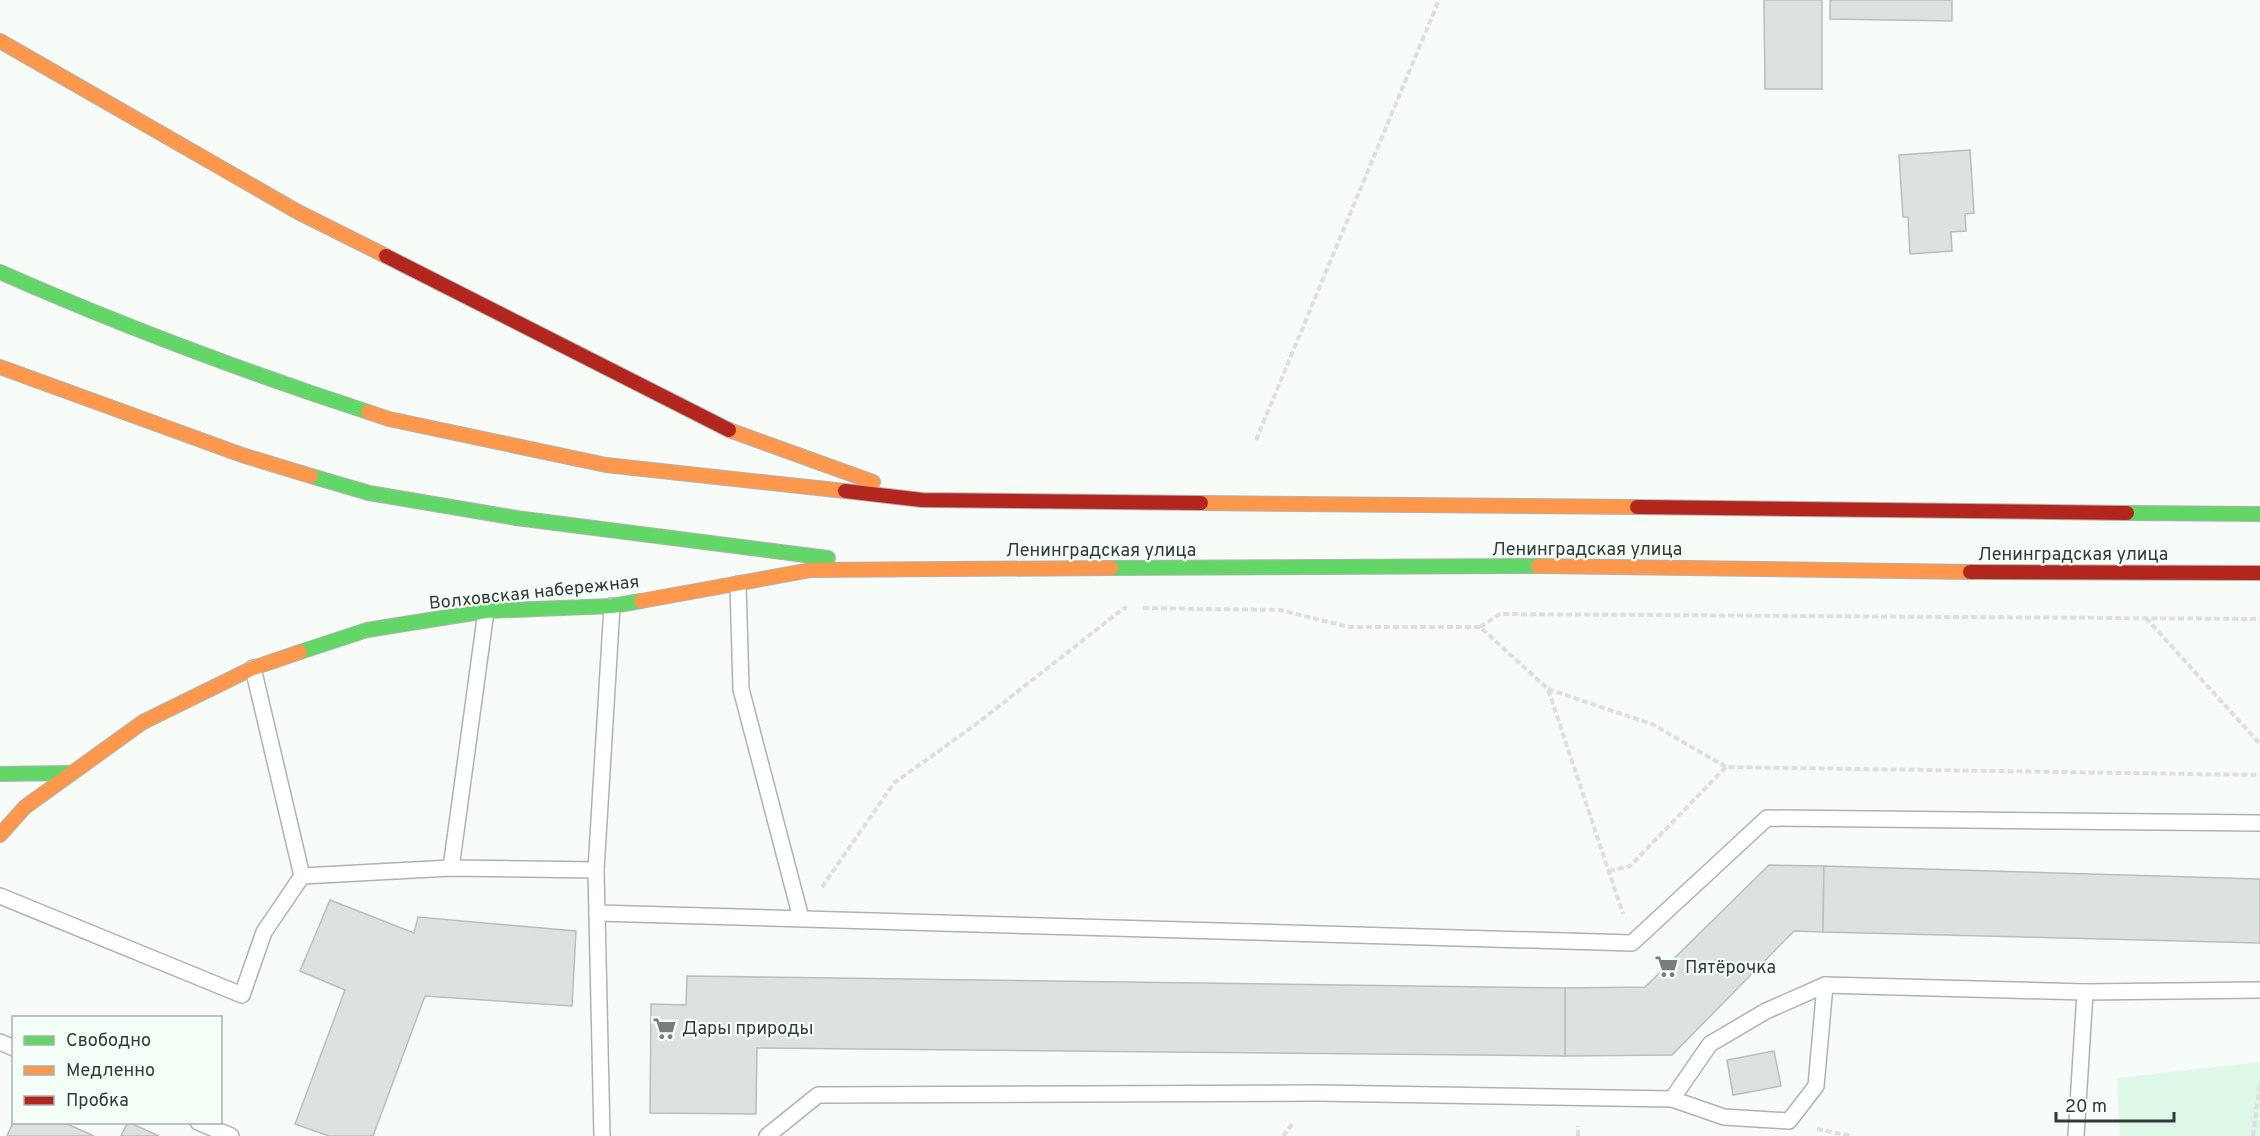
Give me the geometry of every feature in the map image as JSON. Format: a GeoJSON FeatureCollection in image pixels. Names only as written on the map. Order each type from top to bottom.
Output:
{"type":"FeatureCollection","features":[{"type":"Feature","properties":{"kind":"main road"},"geometry":{"type":"LineString","coordinates":[[0,41],[298,212],[589,357],[724,428],[922,500]]}},
{"type":"Feature","properties":{"kind":"main road"},"geometry":{"type":"LineString","coordinates":[[0,272],[64,300],[267,379],[389,419],[606,465],[922,500],[2260,514]]}},
{"type":"Feature","properties":{"kind":"main road"},"geometry":{"type":"LineString","coordinates":[[0,367],[242,455],[369,493],[516,518],[913,569]]}},
{"type":"Feature","properties":{"kind":"main road","name":"Ленинградская улица"},"geometry":{"type":"LineString","coordinates":[[913,569],[1574,566],[1964,572],[2260,573]]}},
{"type":"Feature","properties":{"kind":"main road","name":"Волховская набережная"},"geometry":{"type":"LineString","coordinates":[[0,835],[25,807],[143,722],[253,668],[367,630],[486,611],[612,606],[811,570],[913,569]]}},
{"type":"Feature","properties":{"kind":"main road"},"geometry":{"type":"LineString","coordinates":[[0,774],[71,773]]}},
{"type":"Feature","properties":{"kind":"lane"},"geometry":{"type":"LineString","coordinates":[[738,584],[741,688],[801,918]]}},
{"type":"Feature","properties":{"kind":"lane"},"geometry":{"type":"LineString","coordinates":[[603,1136],[596,870],[612,606]]}},
{"type":"Feature","properties":{"kind":"lane"},"geometry":{"type":"LineString","coordinates":[[451,867],[486,611]]}},
{"type":"Feature","properties":{"kind":"lane"},"geometry":{"type":"LineString","coordinates":[[0,896],[242,995],[264,932],[302,876],[253,668]]}},
{"type":"Feature","properties":{"kind":"lane"},"geometry":{"type":"LineString","coordinates":[[597,913],[1632,943],[1767,818],[2260,823]]}},
{"type":"Feature","properties":{"kind":"lane"},"geometry":{"type":"LineString","coordinates":[[302,876],[451,867],[596,870]]}},
{"type":"Feature","properties":{"kind":"lane"},"geometry":{"type":"LineString","coordinates":[[767,1136],[818,1095],[1317,1093],[1672,1100],[1724,1117],[1789,1121],[1816,1086],[1825,985]]}},
{"type":"Feature","properties":{"kind":"lane"},"geometry":{"type":"LineString","coordinates":[[1672,1100],[1710,1044],[1766,1011],[1825,985],[2085,992],[2260,990]]}},
{"type":"Feature","properties":{"kind":"lane"},"geometry":{"type":"LineString","coordinates":[[2076,1136],[2085,992]]}},
{"type":"Feature","properties":{"kind":"lane"},"geometry":{"type":"LineString","coordinates":[[203,1124],[231,1136]]}},
{"type":"Feature","properties":{"kind":"path"},"geometry":{"type":"LineString","coordinates":[[1256,440],[1439,0]]}},
{"type":"Feature","properties":{"kind":"path"},"geometry":{"type":"LineString","coordinates":[[801,918],[894,783],[975,725],[1124,608],[1280,610],[1349,627],[1480,627],[1500,614],[2260,619]]}},
{"type":"Feature","properties":{"kind":"path"},"geometry":{"type":"LineString","coordinates":[[2146,618],[2260,744]]}},
{"type":"Feature","properties":{"kind":"path"},"geometry":{"type":"LineString","coordinates":[[1480,627],[1548,689],[1654,725],[1726,767],[2260,775]]}},
{"type":"Feature","properties":{"kind":"path"},"geometry":{"type":"LineString","coordinates":[[1548,689],[1632,943]]}},
{"type":"Feature","properties":{"kind":"path"},"geometry":{"type":"LineString","coordinates":[[1609,871],[1630,867],[1726,767]]}},
{"type":"Feature","properties":{"kind":"path"},"geometry":{"type":"LineString","coordinates":[[2253,1136],[2260,1084]]}},
{"type":"Feature","properties":{"kind":"green space"},"geometry":{"type":"Polygon","coordinates":[[[2260,1062],[2260,1136],[2120,1136],[2117,1078],[2260,1062]]]}},
{"type":"Feature","properties":{"kind":"building"},"geometry":{"type":"Polygon","coordinates":[[[1764,0],[1822,0],[1822,89],[1765,89],[1764,0]]]}},
{"type":"Feature","properties":{"kind":"building"},"geometry":{"type":"Polygon","coordinates":[[[1830,0],[1952,0],[1952,21],[1830,19],[1830,0]]]}},
{"type":"Feature","properties":{"kind":"building"},"geometry":{"type":"Polygon","coordinates":[[[1970,150],[1974,213],[1965,214],[1966,231],[1951,232],[1952,251],[1910,254],[1908,217],[1903,217],[1899,155],[1970,150]]]}},
{"type":"Feature","properties":{"kind":"building"},"geometry":{"type":"Polygon","coordinates":[[[1769,865],[1824,866],[1823,932],[1794,931],[1672,1055],[1565,1056],[1565,988],[1645,987],[1769,865]]]}},
{"type":"Feature","properties":{"kind":"building"},"geometry":{"type":"Polygon","coordinates":[[[1824,866],[2260,879],[2260,943],[1823,932],[1824,866]]]}},
{"type":"Feature","properties":{"kind":"building"},"geometry":{"type":"Polygon","coordinates":[[[330,900],[414,933],[418,917],[576,931],[572,1006],[425,996],[373,1136],[329,1136],[295,1124],[345,990],[300,971],[330,900]]]}},
{"type":"Feature","properties":{"kind":"building"},"geometry":{"type":"Polygon","coordinates":[[[687,976],[1565,988],[1565,1056],[757,1048],[756,1114],[650,1113],[651,1004],[686,1005],[687,976]]]}},
{"type":"Feature","properties":{"kind":"building"},"geometry":{"type":"Polygon","coordinates":[[[1774,1051],[1781,1086],[1733,1095],[1727,1060],[1774,1051]]]}},
{"type":"Feature","properties":{"kind":"building"},"geometry":{"type":"Polygon","coordinates":[[[12,1124],[67,1124],[94,1136],[7,1136],[12,1124]]]}},
{"type":"Feature","properties":{"kind":"building"},"geometry":{"type":"Polygon","coordinates":[[[127,1124],[132,1124],[159,1136],[121,1136],[127,1124]]]}},
{"type":"Feature","properties":{"kind":"traffic: fast"},"geometry":{"type":"LineString","coordinates":[[0,272],[182,347],[368,412]]}},
{"type":"Feature","properties":{"kind":"traffic: fast"},"geometry":{"type":"LineString","coordinates":[[311,476],[369,493],[516,518],[828,558]]}},
{"type":"Feature","properties":{"kind":"traffic: fast"},"geometry":{"type":"LineString","coordinates":[[2127,513],[2260,514]]}},
{"type":"Feature","properties":{"kind":"traffic: fast"},"geometry":{"type":"LineString","coordinates":[[1111,568],[1538,566]]}},
{"type":"Feature","properties":{"kind":"traffic: fast"},"geometry":{"type":"LineString","coordinates":[[300,652],[367,630],[486,611],[612,606],[641,601]]}},
{"type":"Feature","properties":{"kind":"traffic: fast"},"geometry":{"type":"LineString","coordinates":[[0,774],[71,773]]}},
{"type":"Feature","properties":{"kind":"traffic: slow"},"geometry":{"type":"LineString","coordinates":[[0,41],[298,212],[386,256]]}},
{"type":"Feature","properties":{"kind":"traffic: slow"},"geometry":{"type":"LineString","coordinates":[[0,367],[242,455],[311,476]]}},
{"type":"Feature","properties":{"kind":"traffic: slow"},"geometry":{"type":"LineString","coordinates":[[368,412],[389,419],[606,465],[845,491]]}},
{"type":"Feature","properties":{"kind":"traffic: slow"},"geometry":{"type":"LineString","coordinates":[[729,430],[873,482]]}},
{"type":"Feature","properties":{"kind":"traffic: slow"},"geometry":{"type":"LineString","coordinates":[[1201,503],[1637,507]]}},
{"type":"Feature","properties":{"kind":"traffic: slow"},"geometry":{"type":"LineString","coordinates":[[1538,566],[1970,572]]}},
{"type":"Feature","properties":{"kind":"traffic: slow"},"geometry":{"type":"LineString","coordinates":[[641,601],[811,570],[1111,568]]}},
{"type":"Feature","properties":{"kind":"traffic: slow"},"geometry":{"type":"LineString","coordinates":[[0,835],[25,807],[143,722],[253,668],[300,652]]}},
{"type":"Feature","properties":{"kind":"traffic: jam"},"geometry":{"type":"LineString","coordinates":[[386,256],[729,430]]}},
{"type":"Feature","properties":{"kind":"traffic: jam"},"geometry":{"type":"LineString","coordinates":[[845,491],[922,500],[1201,503]]}},
{"type":"Feature","properties":{"kind":"traffic: jam"},"geometry":{"type":"LineString","coordinates":[[1637,507],[2127,513]]}},
{"type":"Feature","properties":{"kind":"traffic: jam"},"geometry":{"type":"LineString","coordinates":[[1970,572],[2260,573]]}},
{"type":"Feature","properties":{"kind":"place","name":"Пятёрочка"},"geometry":{"type":"Point","coordinates":[1667,967]}},
{"type":"Feature","properties":{"kind":"place","name":"Дары природы"},"geometry":{"type":"Point","coordinates":[664,1028]}}]}
